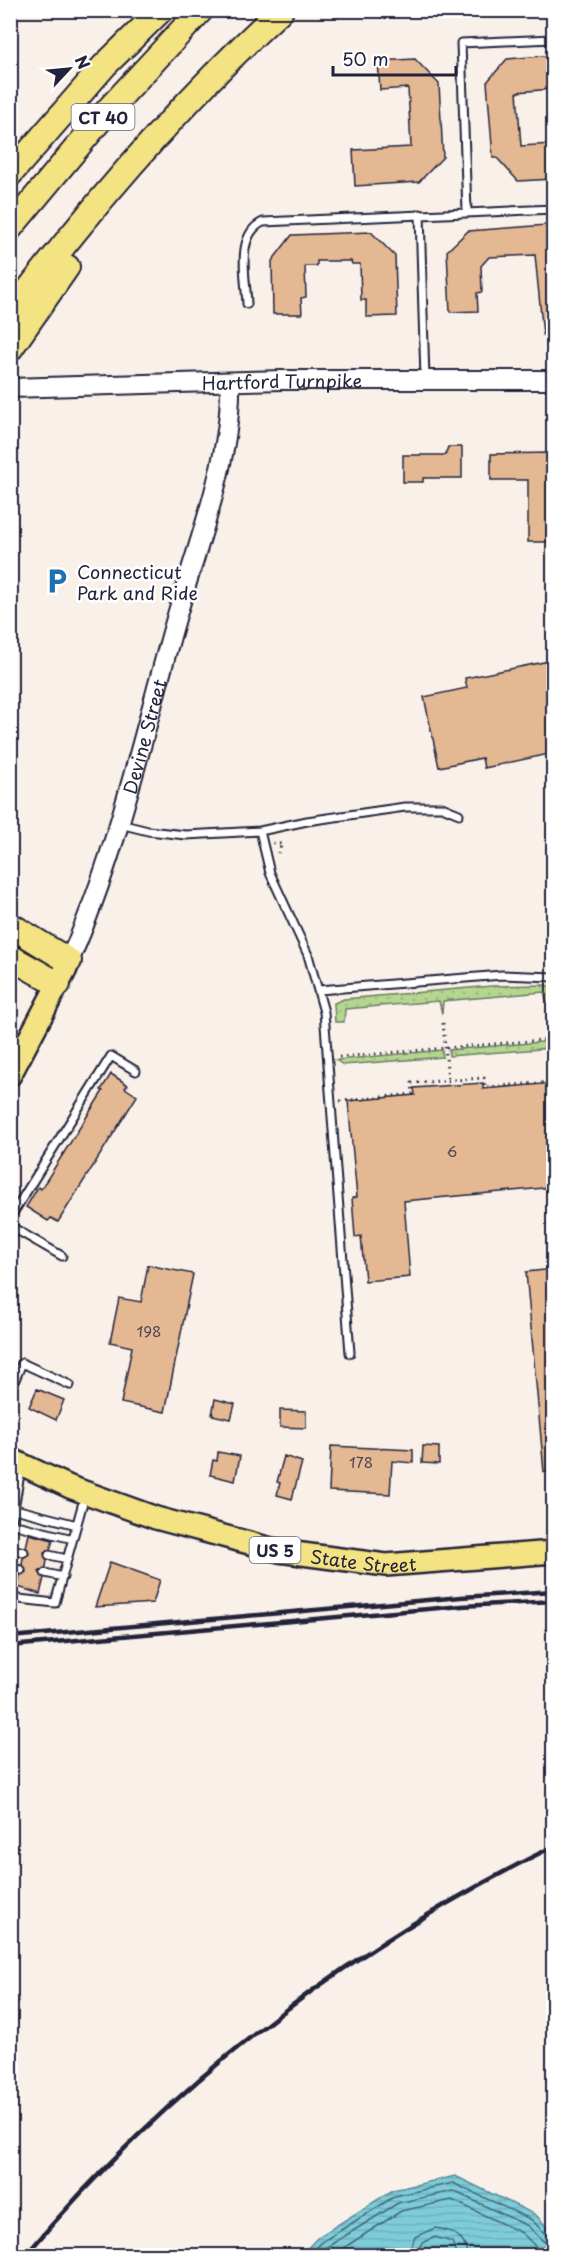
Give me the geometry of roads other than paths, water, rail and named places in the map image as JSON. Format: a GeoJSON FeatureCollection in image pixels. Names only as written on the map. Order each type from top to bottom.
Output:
{"type":"FeatureCollection","features":[{"type":"Feature","properties":{"kind":"highway"},"geometry":{"type":"LineString","coordinates":[[10,174],[104,66],[161,10]]}},
{"type":"Feature","properties":{"kind":"highway","name":"CT 40"},"geometry":{"type":"LineString","coordinates":[[10,228],[109,109],[201,10]]}},
{"type":"Feature","properties":{"kind":"highway","name":"CT 40"},"geometry":{"type":"LineString","coordinates":[[10,314],[112,188],[222,68],[281,10]]}},
{"type":"Feature","properties":{"kind":"highway"},"geometry":{"type":"LineString","coordinates":[[10,349],[97,225],[112,188]]}},
{"type":"Feature","properties":{"kind":"highway"},"geometry":{"type":"LineString","coordinates":[[10,925],[69,961]]}},
{"type":"Feature","properties":{"kind":"highway"},"geometry":{"type":"LineString","coordinates":[[10,957],[58,984]]}},
{"type":"Feature","properties":{"kind":"main road","name":"Hartford Turnpike"},"geometry":{"type":"LineString","coordinates":[[10,388],[282,380],[426,382],[554,380]]}},
{"type":"Feature","properties":{"kind":"main road","name":"Devine Street"},"geometry":{"type":"LineString","coordinates":[[10,1075],[69,961],[98,887],[118,824],[228,434],[230,383]]}},
{"type":"Feature","properties":{"kind":"main road","name":"State Street"},"geometry":{"type":"LineString","coordinates":[[16,1462],[85,1493],[204,1533],[319,1557],[386,1565],[554,1552]]}},
{"type":"Feature","properties":{"kind":"lane"},"geometry":{"type":"LineString","coordinates":[[467,212],[461,43],[554,39]]}},
{"type":"Feature","properties":{"kind":"lane"},"geometry":{"type":"LineString","coordinates":[[247,303],[245,244],[257,224],[288,219],[554,209]]}},
{"type":"Feature","properties":{"kind":"lane"},"geometry":{"type":"LineString","coordinates":[[420,214],[426,382]]}},
{"type":"Feature","properties":{"kind":"lane"},"geometry":{"type":"LineString","coordinates":[[118,824],[148,831],[186,835],[260,831],[307,821],[405,807],[441,807],[459,814]]}},
{"type":"Feature","properties":{"kind":"lane"},"geometry":{"type":"LineString","coordinates":[[260,831],[270,873],[308,955],[320,990],[331,1100],[350,1353]]}},
{"type":"Feature","properties":{"kind":"lane"},"geometry":{"type":"LineString","coordinates":[[320,990],[501,975],[554,977]]}},
{"type":"Feature","properties":{"kind":"lane"},"geometry":{"type":"LineString","coordinates":[[10,1218],[111,1056],[136,1071]]}},
{"type":"Feature","properties":{"kind":"lane"},"geometry":{"type":"LineString","coordinates":[[10,1226],[62,1256]]}},
{"type":"Feature","properties":{"kind":"lane"},"geometry":{"type":"LineString","coordinates":[[10,1392],[22,1363],[70,1385]]}},
{"type":"Feature","properties":{"kind":"lane"},"geometry":{"type":"LineString","coordinates":[[10,1532],[15,1509],[16,1462]]}},
{"type":"Feature","properties":{"kind":"lane"},"geometry":{"type":"LineString","coordinates":[[10,1598],[55,1603],[85,1493]]}},
{"type":"Feature","properties":{"kind":"lane"},"geometry":{"type":"LineString","coordinates":[[15,1509],[76,1525]]}},
{"type":"Feature","properties":{"kind":"lane"},"geometry":{"type":"LineString","coordinates":[[12,1524],[73,1539]]}},
{"type":"Feature","properties":{"kind":"lane"},"geometry":{"type":"LineString","coordinates":[[10,1549],[24,1552]]}},
{"type":"Feature","properties":{"kind":"lane"},"geometry":{"type":"LineString","coordinates":[[48,1555],[67,1559]]}},
{"type":"Feature","properties":{"kind":"lane"},"geometry":{"type":"LineString","coordinates":[[10,1568],[21,1569]]}},
{"type":"Feature","properties":{"kind":"lane"},"geometry":{"type":"LineString","coordinates":[[45,1574],[63,1577]]}},
{"type":"Feature","properties":{"kind":"water"},"geometry":{"type":"Polygon","coordinates":[[[455,2176],[536,2215],[553,2234],[553,2255],[456,2256],[435,2251],[425,2256],[301,2255],[318,2237],[393,2190],[455,2176]]]}},
{"type":"Feature","properties":{"kind":"railway"},"geometry":{"type":"LineString","coordinates":[[10,1637],[461,1597],[554,1591]]}},
{"type":"Feature","properties":{"kind":"railway"},"geometry":{"type":"LineString","coordinates":[[10,1646],[462,1606],[554,1601]]}},
{"type":"Feature","properties":{"kind":"railway"},"geometry":{"type":"LineString","coordinates":[[25,2256],[82,2192],[141,2132],[203,2076],[268,2023],[336,1974],[406,1928],[479,1885],[554,1846]]}},
{"type":"Feature","properties":{"kind":"place","name":"Connecticut Park and Ride"},"geometry":{"type":"Point","coordinates":[57,581]}}]}
